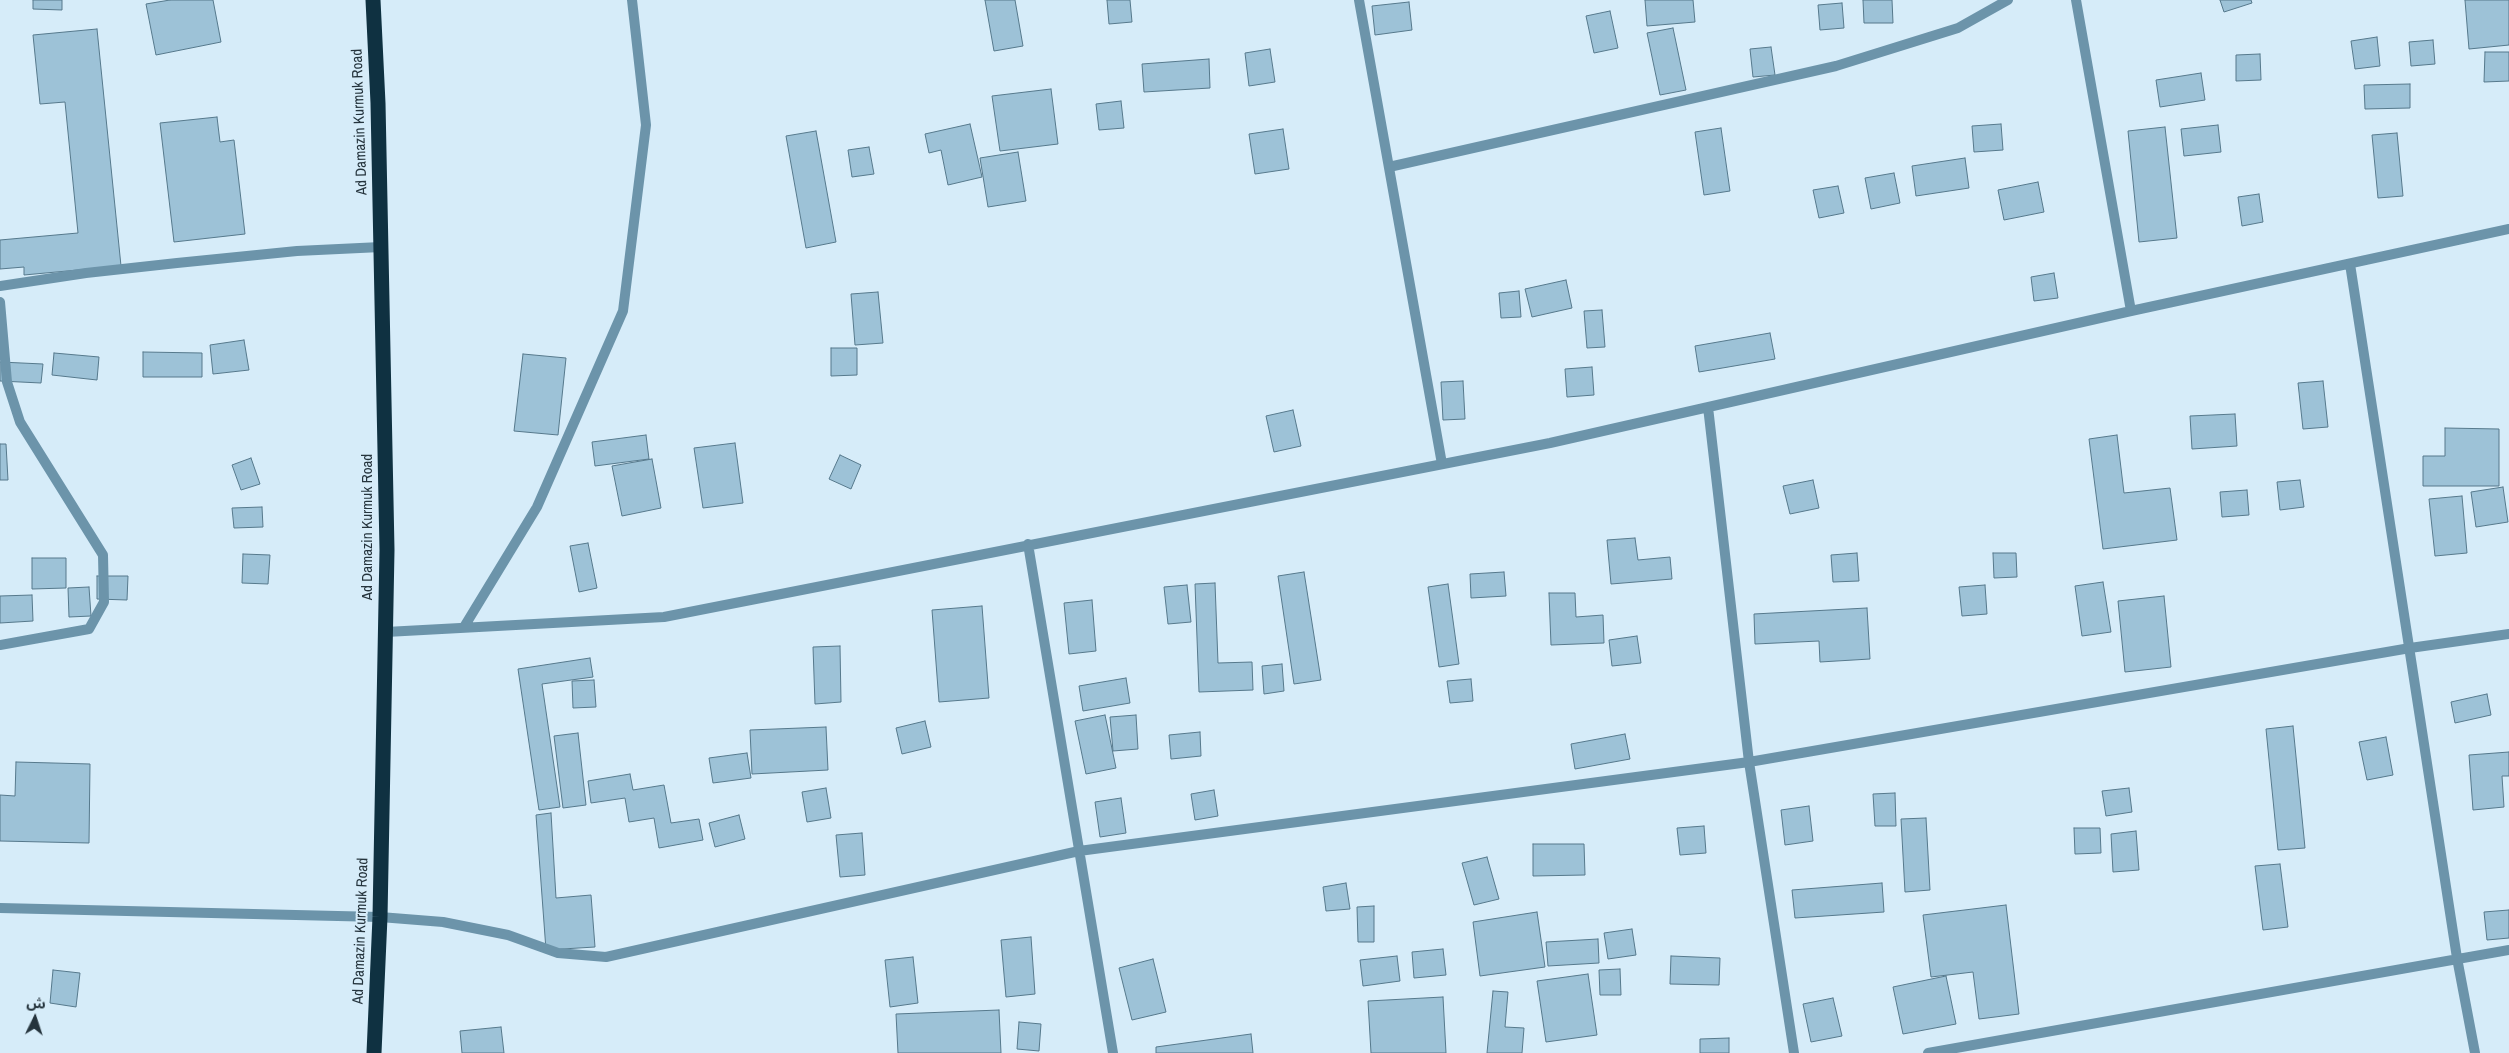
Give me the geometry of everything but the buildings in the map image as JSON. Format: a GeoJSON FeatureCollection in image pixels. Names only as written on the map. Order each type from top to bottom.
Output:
{"type":"FeatureCollection","features":[{"type":"Feature","properties":{"kind":"highway","name":"Ad Damazin Kurmuk Road"},"geometry":{"type":"LineString","coordinates":[[373,0],[381,247],[387,550],[380,917],[374,1053]]}},
{"type":"Feature","properties":{"kind":"street"},"geometry":{"type":"LineString","coordinates":[[464,627],[537,508],[623,311],[646,124],[632,0]]}},
{"type":"Feature","properties":{"kind":"street"},"geometry":{"type":"LineString","coordinates":[[1358,0],[1442,464]]}},
{"type":"Feature","properties":{"kind":"street"},"geometry":{"type":"LineString","coordinates":[[1389,167],[1836,66],[1958,28],[2008,0]]}},
{"type":"Feature","properties":{"kind":"street"},"geometry":{"type":"LineString","coordinates":[[2076,0],[2131,311]]}},
{"type":"Feature","properties":{"kind":"street"},"geometry":{"type":"LineString","coordinates":[[386,632],[664,617],[1550,443],[2131,311],[2509,229]]}},
{"type":"Feature","properties":{"kind":"street"},"geometry":{"type":"LineString","coordinates":[[0,286],[86,272],[177,262],[298,251],[381,247]]}},
{"type":"Feature","properties":{"kind":"street"},"geometry":{"type":"LineString","coordinates":[[2350,264],[2457,958],[2475,1053]]}},
{"type":"Feature","properties":{"kind":"street"},"geometry":{"type":"LineString","coordinates":[[0,302],[7,382],[20,422],[104,555],[104,602],[89,629],[0,645]]}},
{"type":"Feature","properties":{"kind":"street"},"geometry":{"type":"LineString","coordinates":[[1708,407],[1749,762],[1794,1053]]}},
{"type":"Feature","properties":{"kind":"street"},"geometry":{"type":"LineString","coordinates":[[1028,544],[1113,1053]]}},
{"type":"Feature","properties":{"kind":"street"},"geometry":{"type":"LineString","coordinates":[[0,908],[380,917],[443,922],[508,935],[558,953],[606,957],[1079,851],[1749,762],[2410,648],[2509,634]]}},
{"type":"Feature","properties":{"kind":"street"},"geometry":{"type":"LineString","coordinates":[[1928,1053],[2509,950]]}}]}
